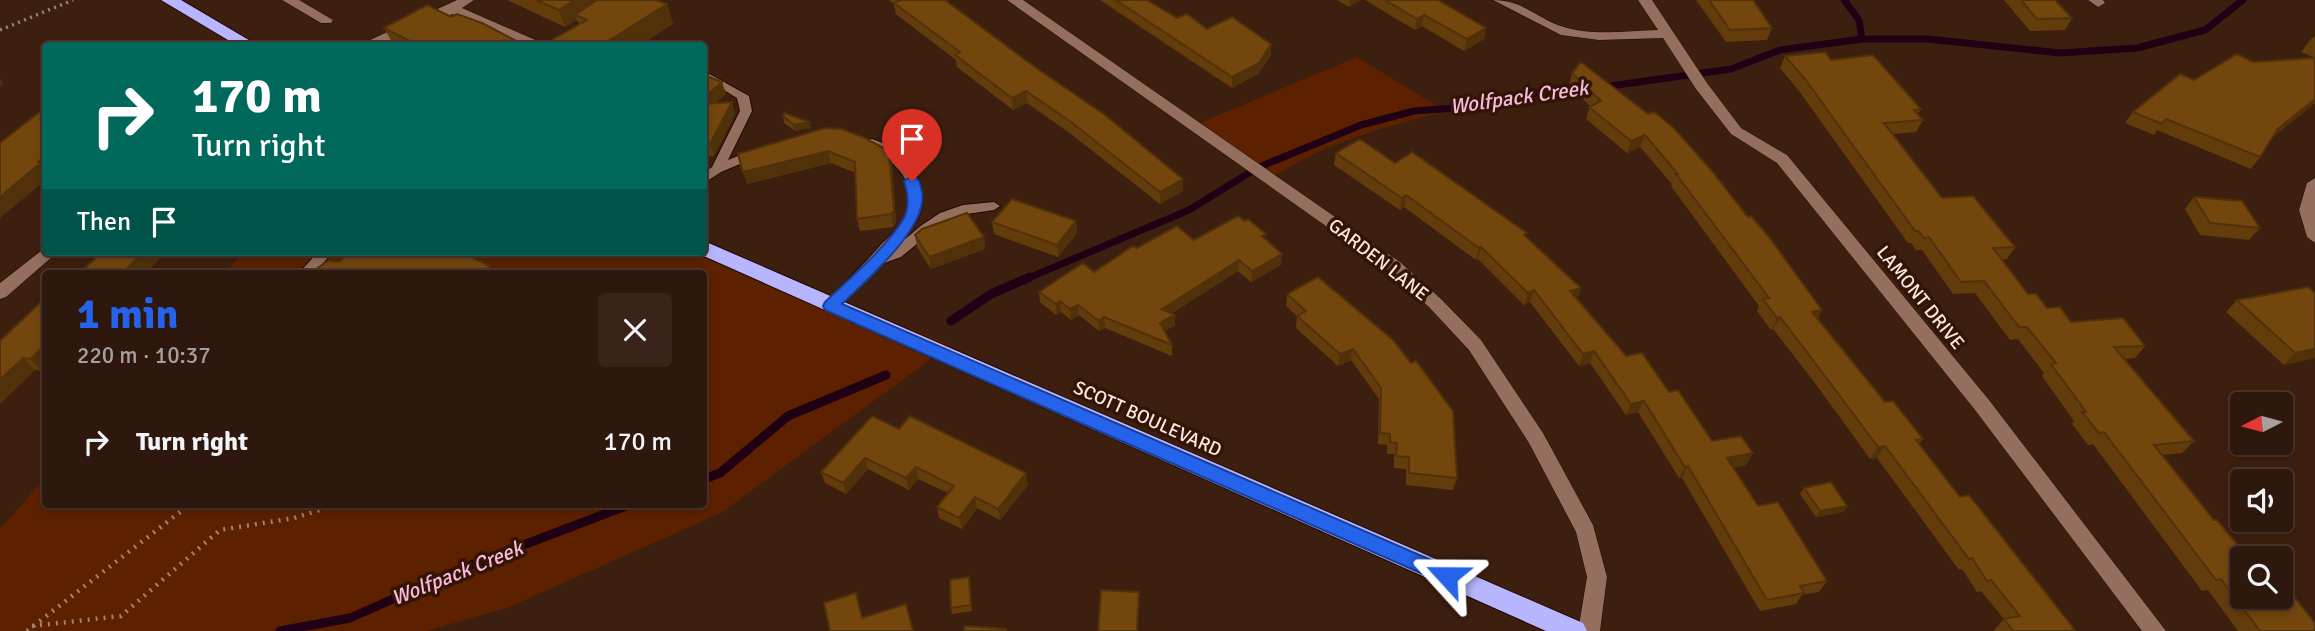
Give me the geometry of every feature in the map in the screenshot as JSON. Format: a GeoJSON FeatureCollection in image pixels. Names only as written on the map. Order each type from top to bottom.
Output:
{"type":"FeatureCollection","features":[{"type":"Feature","properties":{"kind":"highway"},"geometry":{"type":"LineString","coordinates":[[169,0],[244,42]]}},
{"type":"Feature","properties":{"kind":"highway","name":"SCOTT BOULEVARD"},"geometry":{"type":"LineString","coordinates":[[707,249],[1574,631]]}},
{"type":"Feature","properties":{"kind":"street"},"geometry":{"type":"LineString","coordinates":[[289,0],[326,20]]}},
{"type":"Feature","properties":{"kind":"street"},"geometry":{"type":"LineString","coordinates":[[374,42],[467,0]]}},
{"type":"Feature","properties":{"kind":"street","name":"GARDEN LANE"},"geometry":{"type":"LineString","coordinates":[[1014,0],[1258,168],[1394,266],[1435,303],[1475,345],[1536,438],[1586,531],[1597,577],[1589,631]]}},
{"type":"Feature","properties":{"kind":"street"},"geometry":{"type":"LineString","coordinates":[[1500,0],[1561,31],[1599,36],[1666,34]]}},
{"type":"Feature","properties":{"kind":"street","name":"LAMONT DRIVE"},"geometry":{"type":"LineString","coordinates":[[1645,0],[1701,86],[1736,131],[1782,159],[1982,405],[2155,631]]}},
{"type":"Feature","properties":{"kind":"street"},"geometry":{"type":"LineString","coordinates":[[452,9],[532,42]]}},
{"type":"Feature","properties":{"kind":"street"},"geometry":{"type":"LineString","coordinates":[[2315,183],[2307,203],[2306,215],[2315,237]]}},
{"type":"Feature","properties":{"kind":"street"},"geometry":{"type":"LineString","coordinates":[[0,293],[42,256]]}},
{"type":"Feature","properties":{"kind":"lane"},"geometry":{"type":"LineString","coordinates":[[707,76],[743,96],[746,111],[717,169]]}},
{"type":"Feature","properties":{"kind":"lane"},"geometry":{"type":"LineString","coordinates":[[831,306],[876,261],[911,218],[916,196],[907,166],[890,152],[863,139]]}},
{"type":"Feature","properties":{"kind":"lane"},"geometry":{"type":"LineString","coordinates":[[707,177],[717,169],[768,148]]}},
{"type":"Feature","properties":{"kind":"lane"},"geometry":{"type":"LineString","coordinates":[[876,261],[901,254],[930,224],[945,215],[994,206]]}},
{"type":"Feature","properties":{"kind":"lane"},"geometry":{"type":"LineString","coordinates":[[309,270],[322,256]]}},
{"type":"Feature","properties":{"kind":"path"},"geometry":{"type":"LineString","coordinates":[[0,30],[73,0]]}},
{"type":"Feature","properties":{"kind":"path"},"geometry":{"type":"LineString","coordinates":[[29,629],[184,508]]}},
{"type":"Feature","properties":{"kind":"path"},"geometry":{"type":"LineString","coordinates":[[29,629],[121,616],[220,530],[293,518],[326,508]]}},
{"type":"Feature","properties":{"kind":"shaded area"},"geometry":{"type":"Polygon","coordinates":[[[1357,57],[1445,111],[1376,130],[1326,148],[1268,178],[1195,125],[1357,57]]]}},
{"type":"Feature","properties":{"kind":"shaded area"},"geometry":{"type":"Polygon","coordinates":[[[707,246],[950,345],[721,513],[509,607],[427,631],[0,631],[0,529],[42,481],[42,508],[707,508],[707,270],[228,270],[240,256],[707,256],[707,246]]]}},
{"type":"Feature","properties":{"kind":"building"},"geometry":{"type":"Polygon","coordinates":[[[536,0],[575,0],[559,10],[536,0]]]}},
{"type":"Feature","properties":{"kind":"building"},"geometry":{"type":"Polygon","coordinates":[[[597,0],[656,0],[667,4],[610,40],[612,42],[548,42],[587,20],[575,15],[597,0]]]}},
{"type":"Feature","properties":{"kind":"building"},"geometry":{"type":"Polygon","coordinates":[[[900,0],[945,0],[1105,115],[1183,179],[1160,192],[1071,122],[1026,91],[1012,98],[955,55],[960,52],[894,3],[900,0]]]}},
{"type":"Feature","properties":{"kind":"building"},"geometry":{"type":"Polygon","coordinates":[[[1116,0],[1147,0],[1177,18],[1187,14],[1207,29],[1232,17],[1271,44],[1259,63],[1232,77],[1116,0]]]}},
{"type":"Feature","properties":{"kind":"building"},"geometry":{"type":"Polygon","coordinates":[[[1385,0],[1438,0],[1486,28],[1467,39],[1424,15],[1417,19],[1385,0]]]}},
{"type":"Feature","properties":{"kind":"building"},"geometry":{"type":"Polygon","coordinates":[[[1709,0],[1753,0],[1772,28],[1730,30],[1709,0]]]}},
{"type":"Feature","properties":{"kind":"building"},"geometry":{"type":"Polygon","coordinates":[[[2021,0],[2055,0],[2072,18],[2037,19],[2021,0]]]}},
{"type":"Feature","properties":{"kind":"building"},"geometry":{"type":"Polygon","coordinates":[[[427,5],[451,17],[457,14],[482,23],[518,42],[412,42],[384,28],[427,5]]]}},
{"type":"Feature","properties":{"kind":"building"},"geometry":{"type":"Polygon","coordinates":[[[1825,52],[1831,60],[1873,55],[1921,109],[1914,110],[1923,120],[1884,123],[1942,198],[1973,196],[2015,247],[1993,248],[2028,294],[2036,294],[2047,308],[2060,307],[2071,322],[2123,318],[2145,346],[2114,347],[2194,441],[2154,445],[2214,520],[2217,520],[2239,546],[2230,546],[2230,591],[2221,579],[2216,580],[2104,432],[2099,433],[2082,412],[2086,412],[2051,364],[2056,363],[2027,327],[2019,327],[1984,281],[1961,282],[1929,237],[1924,238],[1915,231],[1805,79],[1785,56],[1825,52]]]}},
{"type":"Feature","properties":{"kind":"building"},"geometry":{"type":"Polygon","coordinates":[[[2237,54],[2253,62],[2315,58],[2315,99],[2278,129],[2260,157],[2166,119],[2162,124],[2133,112],[2180,74],[2194,80],[2237,54]]]}},
{"type":"Feature","properties":{"kind":"building"},"geometry":{"type":"Polygon","coordinates":[[[1581,62],[1648,114],[1654,112],[1673,127],[1711,170],[1748,217],[1751,216],[1769,237],[1822,310],[1812,312],[1885,402],[1893,401],[1923,439],[1916,440],[1960,497],[1969,495],[2075,630],[2013,631],[2004,619],[2020,616],[1991,580],[1987,581],[1972,558],[1969,559],[1885,446],[1878,447],[1780,317],[1777,318],[1763,299],[1769,298],[1678,174],[1645,135],[1631,141],[1589,107],[1601,101],[1572,73],[1581,62]]]}},
{"type":"Feature","properties":{"kind":"building"},"geometry":{"type":"Polygon","coordinates":[[[707,76],[722,82],[707,95],[707,76]]]}},
{"type":"Feature","properties":{"kind":"building"},"geometry":{"type":"Polygon","coordinates":[[[732,102],[710,144],[707,144],[707,104],[732,102]]]}},
{"type":"Feature","properties":{"kind":"building"},"geometry":{"type":"Polygon","coordinates":[[[42,110],[42,159],[38,162],[41,163],[0,197],[0,143],[42,110]]]}},
{"type":"Feature","properties":{"kind":"building"},"geometry":{"type":"Polygon","coordinates":[[[785,113],[809,122],[794,125],[783,116],[785,113]]]}},
{"type":"Feature","properties":{"kind":"building"},"geometry":{"type":"Polygon","coordinates":[[[825,128],[842,129],[889,151],[894,211],[891,214],[857,219],[855,162],[828,151],[743,172],[738,154],[825,128]]]}},
{"type":"Feature","properties":{"kind":"building"},"geometry":{"type":"Polygon","coordinates":[[[1360,139],[1395,163],[1412,152],[1527,233],[1524,235],[1581,288],[1570,291],[1626,356],[1642,353],[1669,392],[1678,390],[1712,441],[1741,436],[1753,453],[1727,458],[1758,506],[1778,502],[1827,581],[1800,586],[1804,593],[1767,600],[1688,466],[1685,467],[1644,401],[1631,404],[1594,351],[1583,354],[1534,290],[1528,293],[1481,247],[1406,195],[1402,198],[1336,153],[1360,139]]]}},
{"type":"Feature","properties":{"kind":"building"},"geometry":{"type":"Polygon","coordinates":[[[2194,197],[2242,201],[2260,228],[2210,223],[2194,197]]]}},
{"type":"Feature","properties":{"kind":"building"},"geometry":{"type":"Polygon","coordinates":[[[1012,199],[1076,221],[1057,245],[992,222],[1012,199]]]}},
{"type":"Feature","properties":{"kind":"building"},"geometry":{"type":"Polygon","coordinates":[[[967,213],[984,237],[929,257],[915,235],[922,229],[967,213]]]}},
{"type":"Feature","properties":{"kind":"building"},"geometry":{"type":"Polygon","coordinates":[[[1238,216],[1245,221],[1248,219],[1266,234],[1262,236],[1282,254],[1252,271],[1239,260],[1162,309],[1175,315],[1160,323],[1172,345],[1104,317],[1099,321],[1078,305],[1070,309],[1060,301],[1056,304],[1039,292],[1083,263],[1094,272],[1133,246],[1137,248],[1177,226],[1194,240],[1238,216]]]}},
{"type":"Feature","properties":{"kind":"building"},"geometry":{"type":"Polygon","coordinates":[[[98,256],[140,256],[125,270],[82,270],[98,256]]]}},
{"type":"Feature","properties":{"kind":"building"},"geometry":{"type":"Polygon","coordinates":[[[346,256],[469,256],[490,266],[485,270],[315,270],[329,260],[338,262],[346,256]]]}},
{"type":"Feature","properties":{"kind":"building"},"geometry":{"type":"Polygon","coordinates":[[[1318,277],[1393,340],[1411,363],[1416,361],[1453,411],[1457,478],[1409,473],[1409,457],[1396,456],[1397,443],[1390,442],[1390,434],[1380,433],[1381,388],[1353,349],[1340,354],[1297,316],[1306,311],[1287,294],[1318,277]]]}},
{"type":"Feature","properties":{"kind":"building"},"geometry":{"type":"Polygon","coordinates":[[[2308,287],[2315,293],[2315,349],[2295,353],[2237,300],[2308,287]]]}},
{"type":"Feature","properties":{"kind":"building"},"geometry":{"type":"Polygon","coordinates":[[[42,301],[42,348],[30,359],[23,358],[0,380],[0,341],[42,301]]]}},
{"type":"Feature","properties":{"kind":"building"},"geometry":{"type":"Polygon","coordinates":[[[872,416],[899,429],[910,416],[1026,473],[998,509],[975,497],[959,518],[937,507],[954,486],[916,467],[906,478],[865,458],[843,483],[821,472],[872,416]]]}},
{"type":"Feature","properties":{"kind":"building"},"geometry":{"type":"Polygon","coordinates":[[[1831,482],[1847,506],[1820,511],[1804,488],[1831,482]]]}},
{"type":"Feature","properties":{"kind":"building"},"geometry":{"type":"Polygon","coordinates":[[[969,577],[971,605],[951,608],[950,580],[969,577]]]}},
{"type":"Feature","properties":{"kind":"building"},"geometry":{"type":"Polygon","coordinates":[[[1101,590],[1139,592],[1137,631],[1098,631],[1101,590]]]}},
{"type":"Feature","properties":{"kind":"building"},"geometry":{"type":"Polygon","coordinates":[[[856,593],[862,618],[906,604],[913,631],[830,631],[824,603],[856,593]]]}},
{"type":"Feature","properties":{"kind":"building"},"geometry":{"type":"Polygon","coordinates":[[[2293,595],[2315,623],[2315,631],[2260,631],[2244,609],[2293,609],[2293,595]]]}},
{"type":"Feature","properties":{"kind":"building"},"geometry":{"type":"Polygon","coordinates":[[[965,626],[1006,629],[1006,631],[964,631],[965,626]]]}},
{"type":"Feature","properties":{"kind":"waterway"},"geometry":{"type":"LineString","coordinates":[[1844,0],[1859,20],[1862,39]]}},
{"type":"Feature","properties":{"kind":"waterway","name":"Wolfpack Creek"},"geometry":{"type":"LineString","coordinates":[[1862,39],[1928,39],[2060,53],[2137,48],[2205,30],[2243,0]]}},
{"type":"Feature","properties":{"kind":"waterway","name":"Wolfpack Creek"},"geometry":{"type":"LineString","coordinates":[[1603,87],[1731,69],[1780,50],[1862,39]]}},
{"type":"Feature","properties":{"kind":"waterway","name":"Wolfpack Creek"},"geometry":{"type":"LineString","coordinates":[[1026,279],[1189,210],[1257,168],[1361,125],[1414,111],[1455,108],[1513,96],[1583,88]]}},
{"type":"Feature","properties":{"kind":"waterway","name":"Wolfpack Creek"},"geometry":{"type":"LineString","coordinates":[[951,321],[991,294],[1030,277]]}},
{"type":"Feature","properties":{"kind":"waterway","name":"Wolfpack Creek"},"geometry":{"type":"LineString","coordinates":[[707,478],[720,473],[788,416],[886,375]]}},
{"type":"Feature","properties":{"kind":"waterway","name":"Wolfpack Creek"},"geometry":{"type":"LineString","coordinates":[[280,631],[350,618],[463,568],[620,508]]}},
{"type":"Feature","properties":{"kind":"route"},"geometry":{"type":"LineString","coordinates":[[912,181],[916,196],[911,218],[876,261],[831,306],[1447,576]]}}]}
